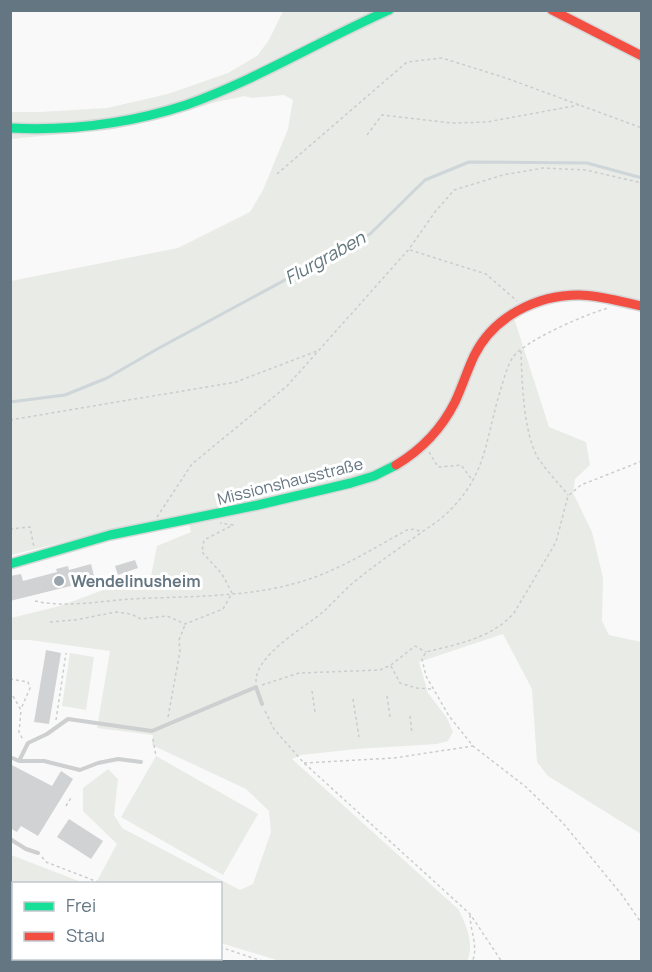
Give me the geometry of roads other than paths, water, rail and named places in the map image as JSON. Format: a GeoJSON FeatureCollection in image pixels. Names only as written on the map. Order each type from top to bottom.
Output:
{"type":"FeatureCollection","features":[{"type":"Feature","properties":{"kind":"street"},"geometry":{"type":"LineString","coordinates":[[10,129],[69,128],[116,123],[160,114],[230,87],[389,10]]}},
{"type":"Feature","properties":{"kind":"street"},"geometry":{"type":"LineString","coordinates":[[552,10],[642,56]]}},
{"type":"Feature","properties":{"kind":"street","name":"Missionshausstraße"},"geometry":{"type":"LineString","coordinates":[[10,564],[121,533],[224,513],[359,481],[398,464],[424,443],[442,424],[472,360],[489,333],[505,319],[524,308],[558,297],[581,295],[642,306]]}},
{"type":"Feature","properties":{"kind":"lane"},"geometry":{"type":"LineString","coordinates":[[19,761],[28,743],[68,719],[152,730],[256,687],[262,704]]}},
{"type":"Feature","properties":{"kind":"lane"},"geometry":{"type":"LineString","coordinates":[[10,757],[19,761],[44,761],[80,770],[118,759],[141,762]]}},
{"type":"Feature","properties":{"kind":"lane"},"geometry":{"type":"LineString","coordinates":[[10,839],[38,853]]}},
{"type":"Feature","properties":{"kind":"waterway","name":"Flurgraben"},"geometry":{"type":"LineString","coordinates":[[10,402],[65,395],[107,378],[370,234],[425,180],[469,162],[587,163],[642,178]]}},
{"type":"Feature","properties":{"kind":"place","name":"Wendelinusheim"},"geometry":{"type":"Point","coordinates":[59,581]}}]}
